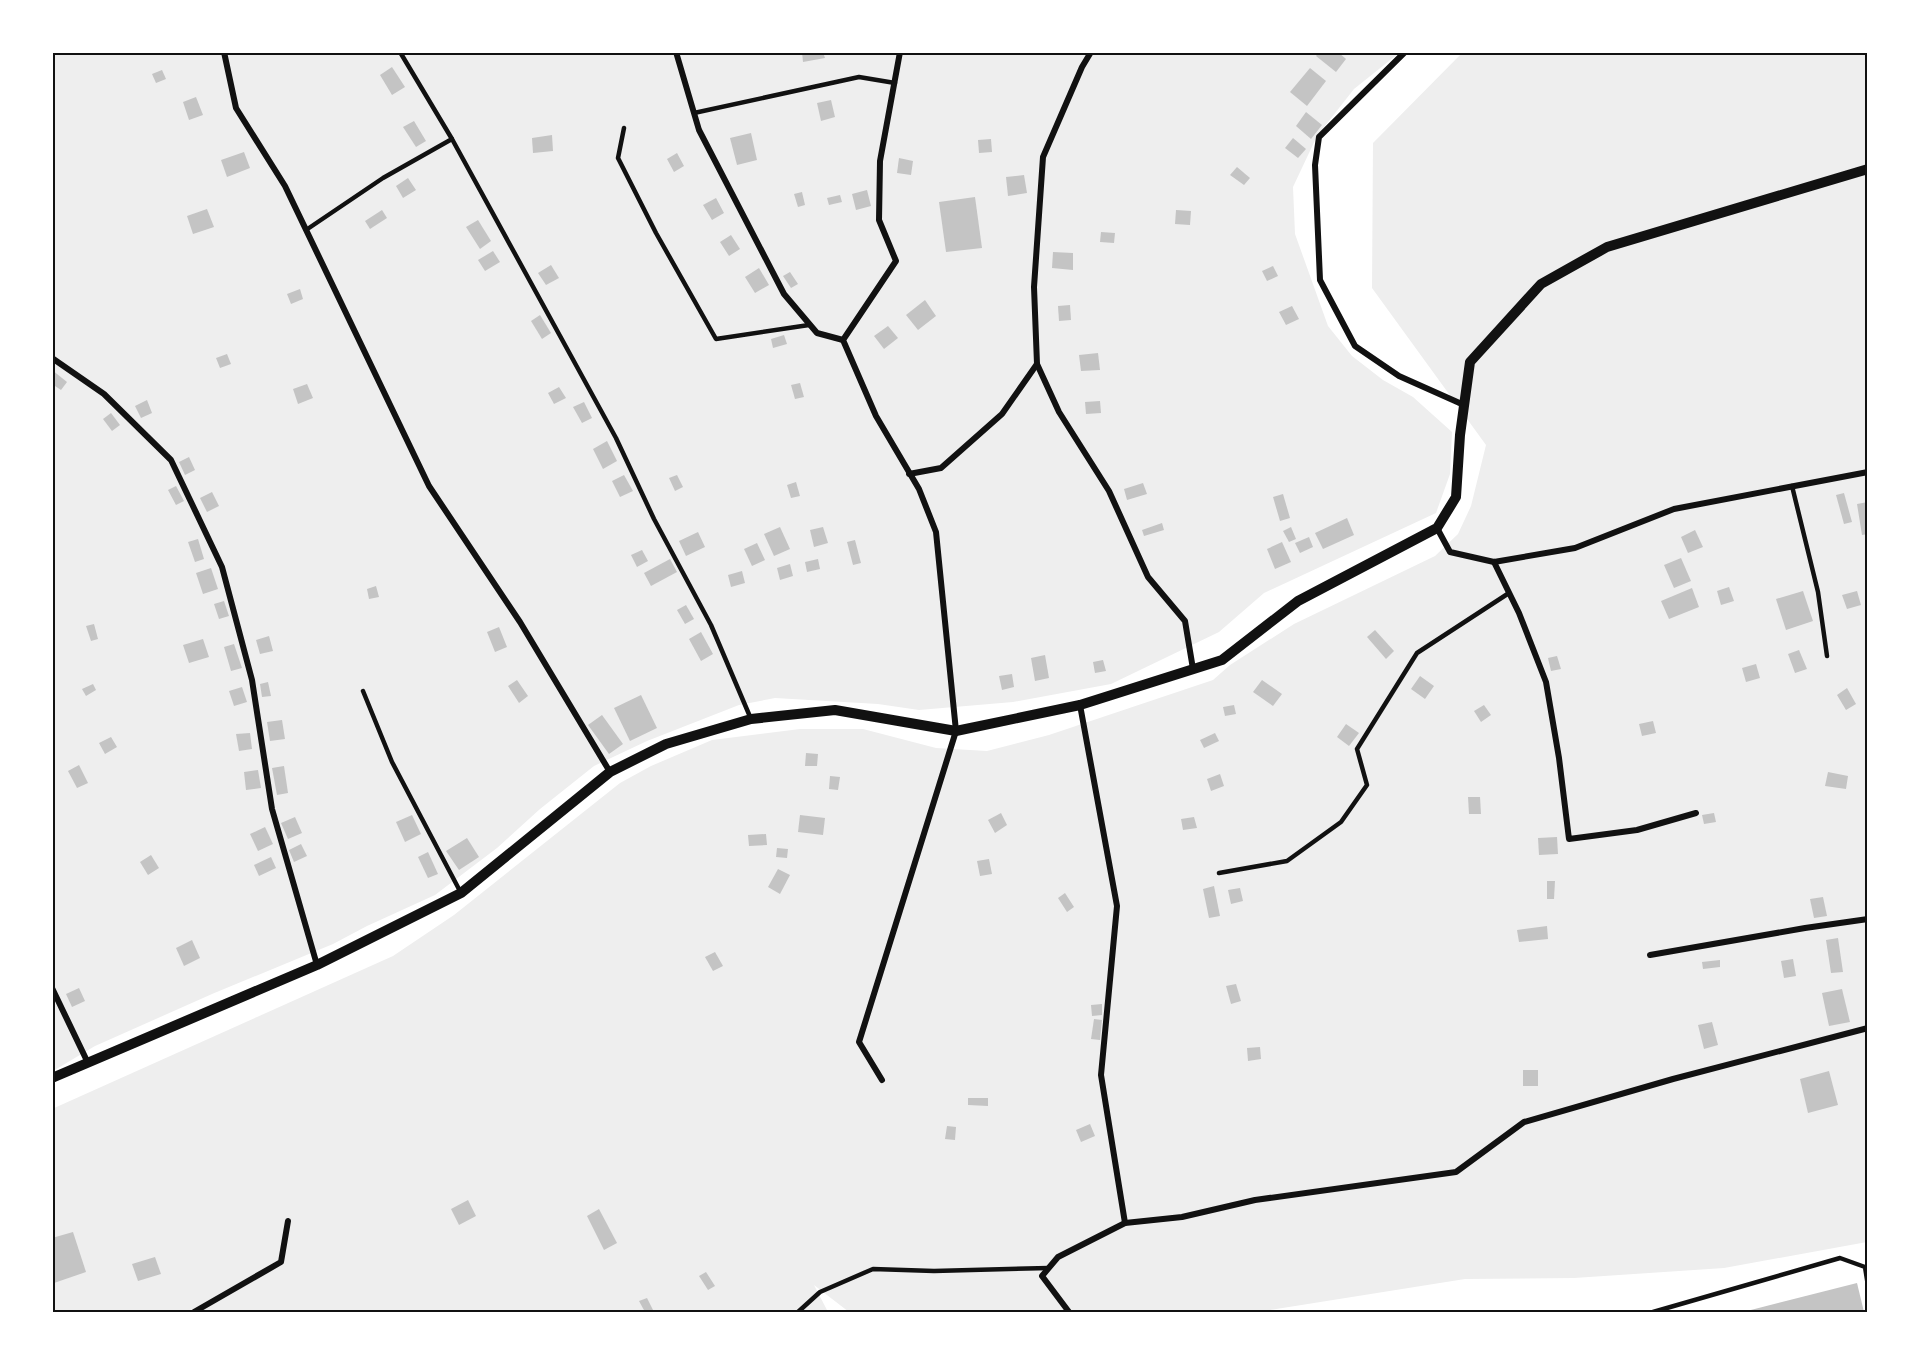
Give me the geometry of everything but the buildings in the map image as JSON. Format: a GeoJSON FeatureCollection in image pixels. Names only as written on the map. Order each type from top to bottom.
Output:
{"type":"FeatureCollection","features":[{"type":"Feature","properties":{"kind":"street"},"geometry":{"type":"LineString","coordinates":[[224,52],[236,108],[285,186],[429,486],[520,622],[610,772]]}},
{"type":"Feature","properties":{"kind":"street"},"geometry":{"type":"LineString","coordinates":[[676,52],[699,130],[784,294],[817,333],[843,340]]}},
{"type":"Feature","properties":{"kind":"street"},"geometry":{"type":"LineString","coordinates":[[843,340],[897,261],[879,220],[880,161],[900,52]]}},
{"type":"Feature","properties":{"kind":"street"},"geometry":{"type":"LineString","coordinates":[[1091,52],[1082,67],[1043,157],[1034,287],[1037,364],[1059,412],[1109,491],[1148,577],[1185,621],[1193,669]]}},
{"type":"Feature","properties":{"kind":"street"},"geometry":{"type":"LineString","coordinates":[[1405,52],[1319,137],[1315,165],[1320,280],[1355,346],[1399,376],[1464,405]]}},
{"type":"Feature","properties":{"kind":"street"},"geometry":{"type":"LineString","coordinates":[[52,1078],[317,965],[461,893],[610,772],[666,744],[751,719],[836,710],[956,731],[1080,705],[1222,660],[1298,601],[1437,528],[1456,497],[1460,435],[1470,362],[1541,284],[1607,247],[1868,168]]}},
{"type":"Feature","properties":{"kind":"street"},"geometry":{"type":"LineString","coordinates":[[843,340],[876,416],[919,489],[936,532],[956,731],[859,1042],[882,1080]]}},
{"type":"Feature","properties":{"kind":"street"},"geometry":{"type":"LineString","coordinates":[[52,358],[104,394],[171,460],[222,567],[252,680],[273,809],[317,965]]}},
{"type":"Feature","properties":{"kind":"street"},"geometry":{"type":"LineString","coordinates":[[909,474],[941,468],[1002,414],[1037,364]]}},
{"type":"Feature","properties":{"kind":"street"},"geometry":{"type":"LineString","coordinates":[[1437,528],[1450,552],[1494,562],[1575,548],[1674,509],[1868,472]]}},
{"type":"Feature","properties":{"kind":"street"},"geometry":{"type":"LineString","coordinates":[[1494,562],[1519,613],[1546,682],[1559,758],[1569,839],[1637,830],[1696,813]]}},
{"type":"Feature","properties":{"kind":"street"},"geometry":{"type":"LineString","coordinates":[[1080,705],[1117,906],[1101,1074],[1125,1223]]}},
{"type":"Feature","properties":{"kind":"street"},"geometry":{"type":"LineString","coordinates":[[1650,956],[1868,919]]}},
{"type":"Feature","properties":{"kind":"street"},"geometry":{"type":"LineString","coordinates":[[52,988],[88,1063]]}},
{"type":"Feature","properties":{"kind":"street"},"geometry":{"type":"LineString","coordinates":[[1069,1312],[1042,1276],[1058,1257],[1125,1223],[1182,1217],[1255,1200],[1456,1172],[1524,1122],[1673,1079],[1868,1028]]}},
{"type":"Feature","properties":{"kind":"street"},"geometry":{"type":"LineString","coordinates":[[194,1312],[281,1262],[288,1221]]}},
{"type":"Feature","properties":{"kind":"lane"},"geometry":{"type":"LineString","coordinates":[[400,52],[452,139],[616,438],[654,519],[711,625],[751,719]]}},
{"type":"Feature","properties":{"kind":"lane"},"geometry":{"type":"LineString","coordinates":[[694,113],[859,76],[895,82]]}},
{"type":"Feature","properties":{"kind":"lane"},"geometry":{"type":"LineString","coordinates":[[624,128],[618,158],[656,233],[716,339],[809,325]]}},
{"type":"Feature","properties":{"kind":"lane"},"geometry":{"type":"LineString","coordinates":[[306,230],[383,178],[452,139]]}},
{"type":"Feature","properties":{"kind":"lane"},"geometry":{"type":"LineString","coordinates":[[1792,486],[1818,592],[1827,656]]}},
{"type":"Feature","properties":{"kind":"lane"},"geometry":{"type":"LineString","coordinates":[[1219,873],[1287,861],[1341,822],[1367,785],[1356,749],[1417,654],[1509,593]]}},
{"type":"Feature","properties":{"kind":"lane"},"geometry":{"type":"LineString","coordinates":[[363,691],[392,762],[461,893]]}},
{"type":"Feature","properties":{"kind":"lane"},"geometry":{"type":"LineString","coordinates":[[1653,1312],[1840,1258],[1865,1267],[1868,1286]]}},
{"type":"Feature","properties":{"kind":"lane"},"geometry":{"type":"LineString","coordinates":[[798,1312],[820,1292],[873,1269],[934,1271],[1049,1268]]}},
{"type":"Feature","properties":{"kind":"shaded area"},"geometry":{"type":"Polygon","coordinates":[[[53,53],[1399,53],[1354,89],[1317,136],[1293,187],[1295,234],[1328,326],[1352,356],[1383,380],[1413,397],[1452,432],[1450,474],[1436,513],[1264,593],[1219,632],[1111,684],[1013,702],[919,710],[878,704],[775,698],[739,705],[647,741],[594,766],[540,809],[497,848],[435,895],[333,944],[95,1046],[53,1071],[53,53]]]}},
{"type":"Feature","properties":{"kind":"shaded area"},"geometry":{"type":"Polygon","coordinates":[[[1462,53],[1867,53],[1867,1242],[1724,1268],[1574,1278],[1465,1279],[1258,1312],[849,1312],[814,1285],[828,1312],[53,1312],[52,1109],[393,956],[454,915],[620,783],[651,766],[712,740],[800,729],[863,729],[936,748],[987,751],[1049,735],[1213,680],[1230,665],[1294,624],[1435,556],[1458,534],[1471,506],[1486,445],[1372,288],[1373,143],[1462,53]]]}}]}
